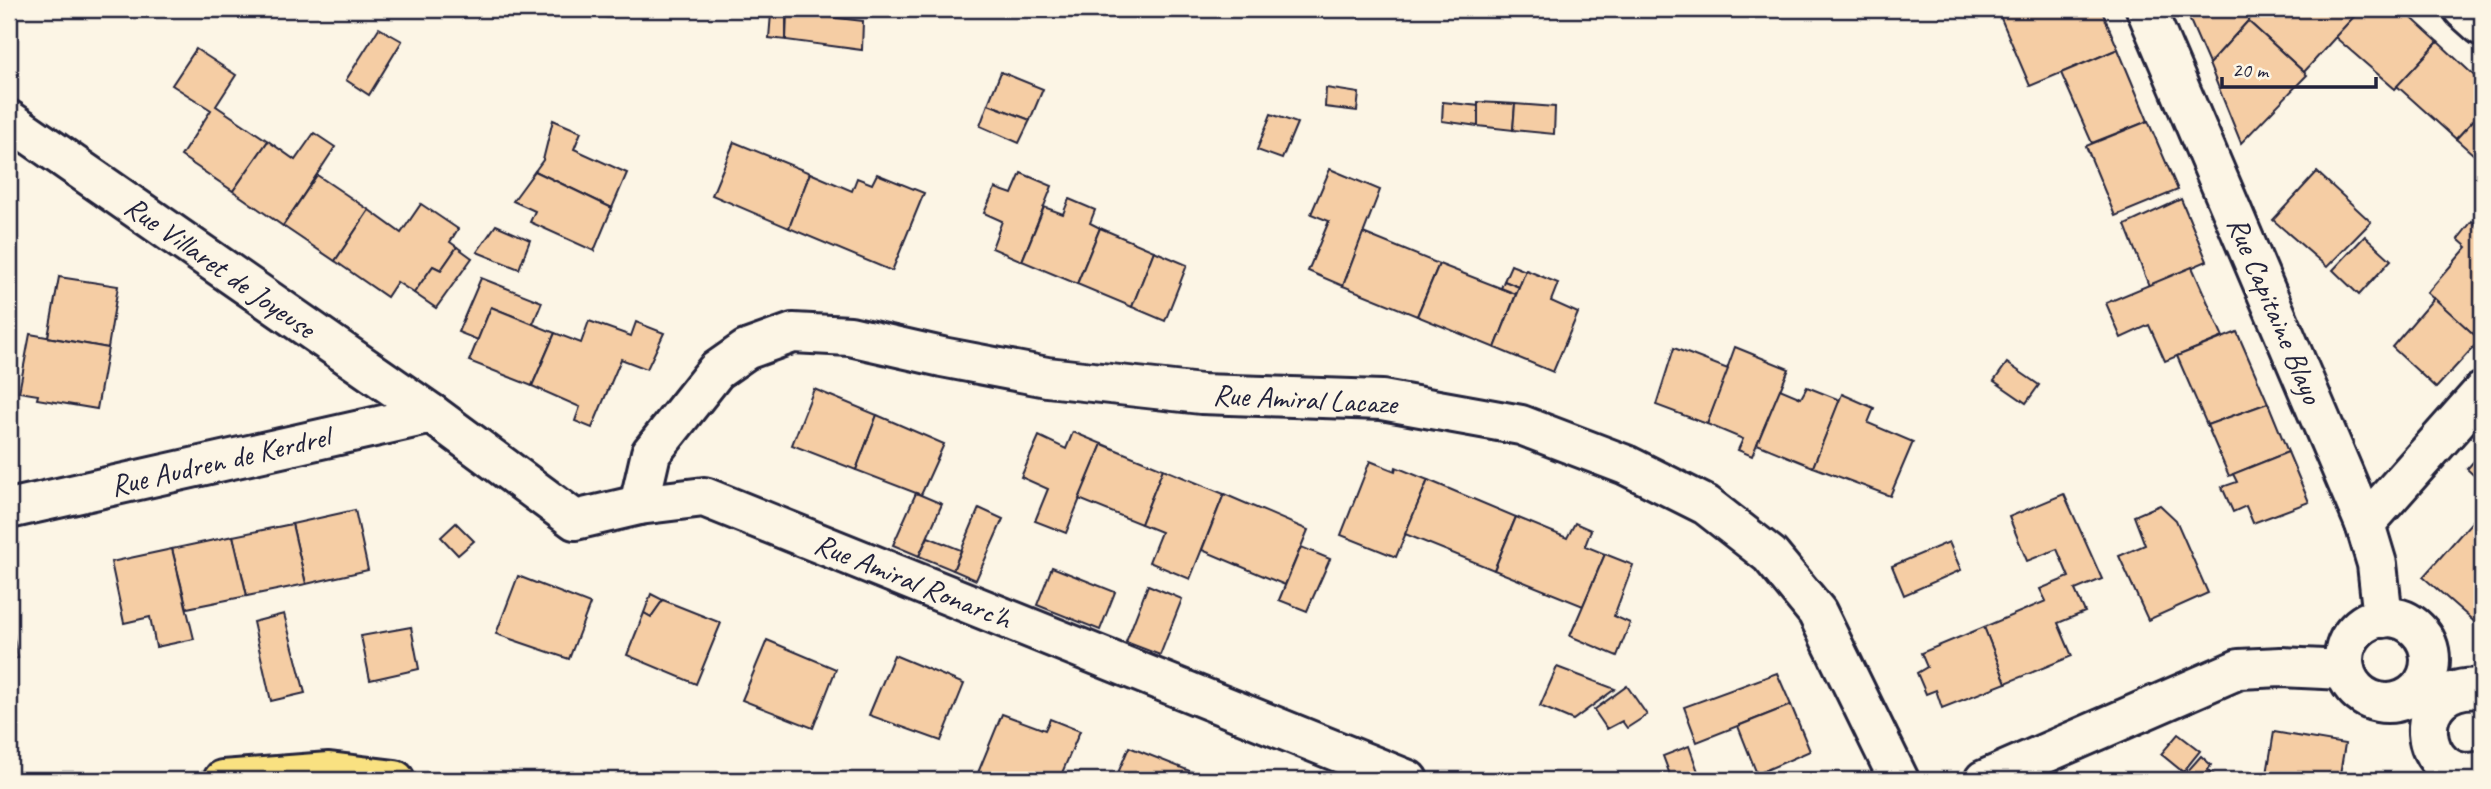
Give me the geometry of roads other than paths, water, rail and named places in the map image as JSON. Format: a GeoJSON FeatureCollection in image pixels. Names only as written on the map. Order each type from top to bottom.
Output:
{"type":"FeatureCollection","features":[{"type":"Feature","properties":{"kind":"main road"},"geometry":{"type":"LineString","coordinates":[[223,780],[329,772],[395,780]]}},
{"type":"Feature","properties":{"kind":"street","name":"Rue Capitaine Blayo"},"geometry":{"type":"LineString","coordinates":[[2146,9],[2365,524],[2377,564],[2383,618]]}},
{"type":"Feature","properties":{"kind":"street"},"geometry":{"type":"LineString","coordinates":[[2463,9],[2482,26]]}},
{"type":"Feature","properties":{"kind":"street","name":"Rue Villaret de Joyeuse"},"geometry":{"type":"LineString","coordinates":[[9,120],[432,414]]}},
{"type":"Feature","properties":{"kind":"street","name":"Rue Amiral Lacaze"},"geometry":{"type":"LineString","coordinates":[[639,505],[651,453],[716,371],[746,350],[793,333],[850,336],[1046,377],[1200,394],[1382,400],[1521,425],[1626,465],[1706,505],[1770,555],[1817,612],[1899,780]]}},
{"type":"Feature","properties":{"kind":"street"},"geometry":{"type":"LineString","coordinates":[[2365,524],[2482,392]]}},
{"type":"Feature","properties":{"kind":"street","name":"Rue Amiral Ronarc'h"},"geometry":{"type":"LineString","coordinates":[[432,414],[575,520],[639,505],[704,497],[1408,780]]}},
{"type":"Feature","properties":{"kind":"street","name":"Rue Audren de Kerdrel"},"geometry":{"type":"LineString","coordinates":[[9,509],[432,414]]}},
{"type":"Feature","properties":{"kind":"street"},"geometry":{"type":"LineString","coordinates":[[2396,618],[2409,623],[2420,632],[2431,657],[2429,673],[2421,688],[2409,698],[2382,704],[2363,696],[2355,689],[2345,670],[2344,656],[2348,641],[2356,630],[2368,621],[2396,618]]}},
{"type":"Feature","properties":{"kind":"street"},"geometry":{"type":"LineString","coordinates":[[2431,657],[2446,674],[2475,688]]}},
{"type":"Feature","properties":{"kind":"street"},"geometry":{"type":"LineString","coordinates":[[1984,780],[2239,669],[2281,667],[2345,670]]}},
{"type":"Feature","properties":{"kind":"street"},"geometry":{"type":"LineString","coordinates":[[2427,738],[2427,723],[2432,709],[2442,697],[2454,690],[2475,688]]}},
{"type":"Feature","properties":{"kind":"street"},"geometry":{"type":"LineString","coordinates":[[2393,703],[2413,716],[2438,760],[2448,768],[2477,775]]}}]}
